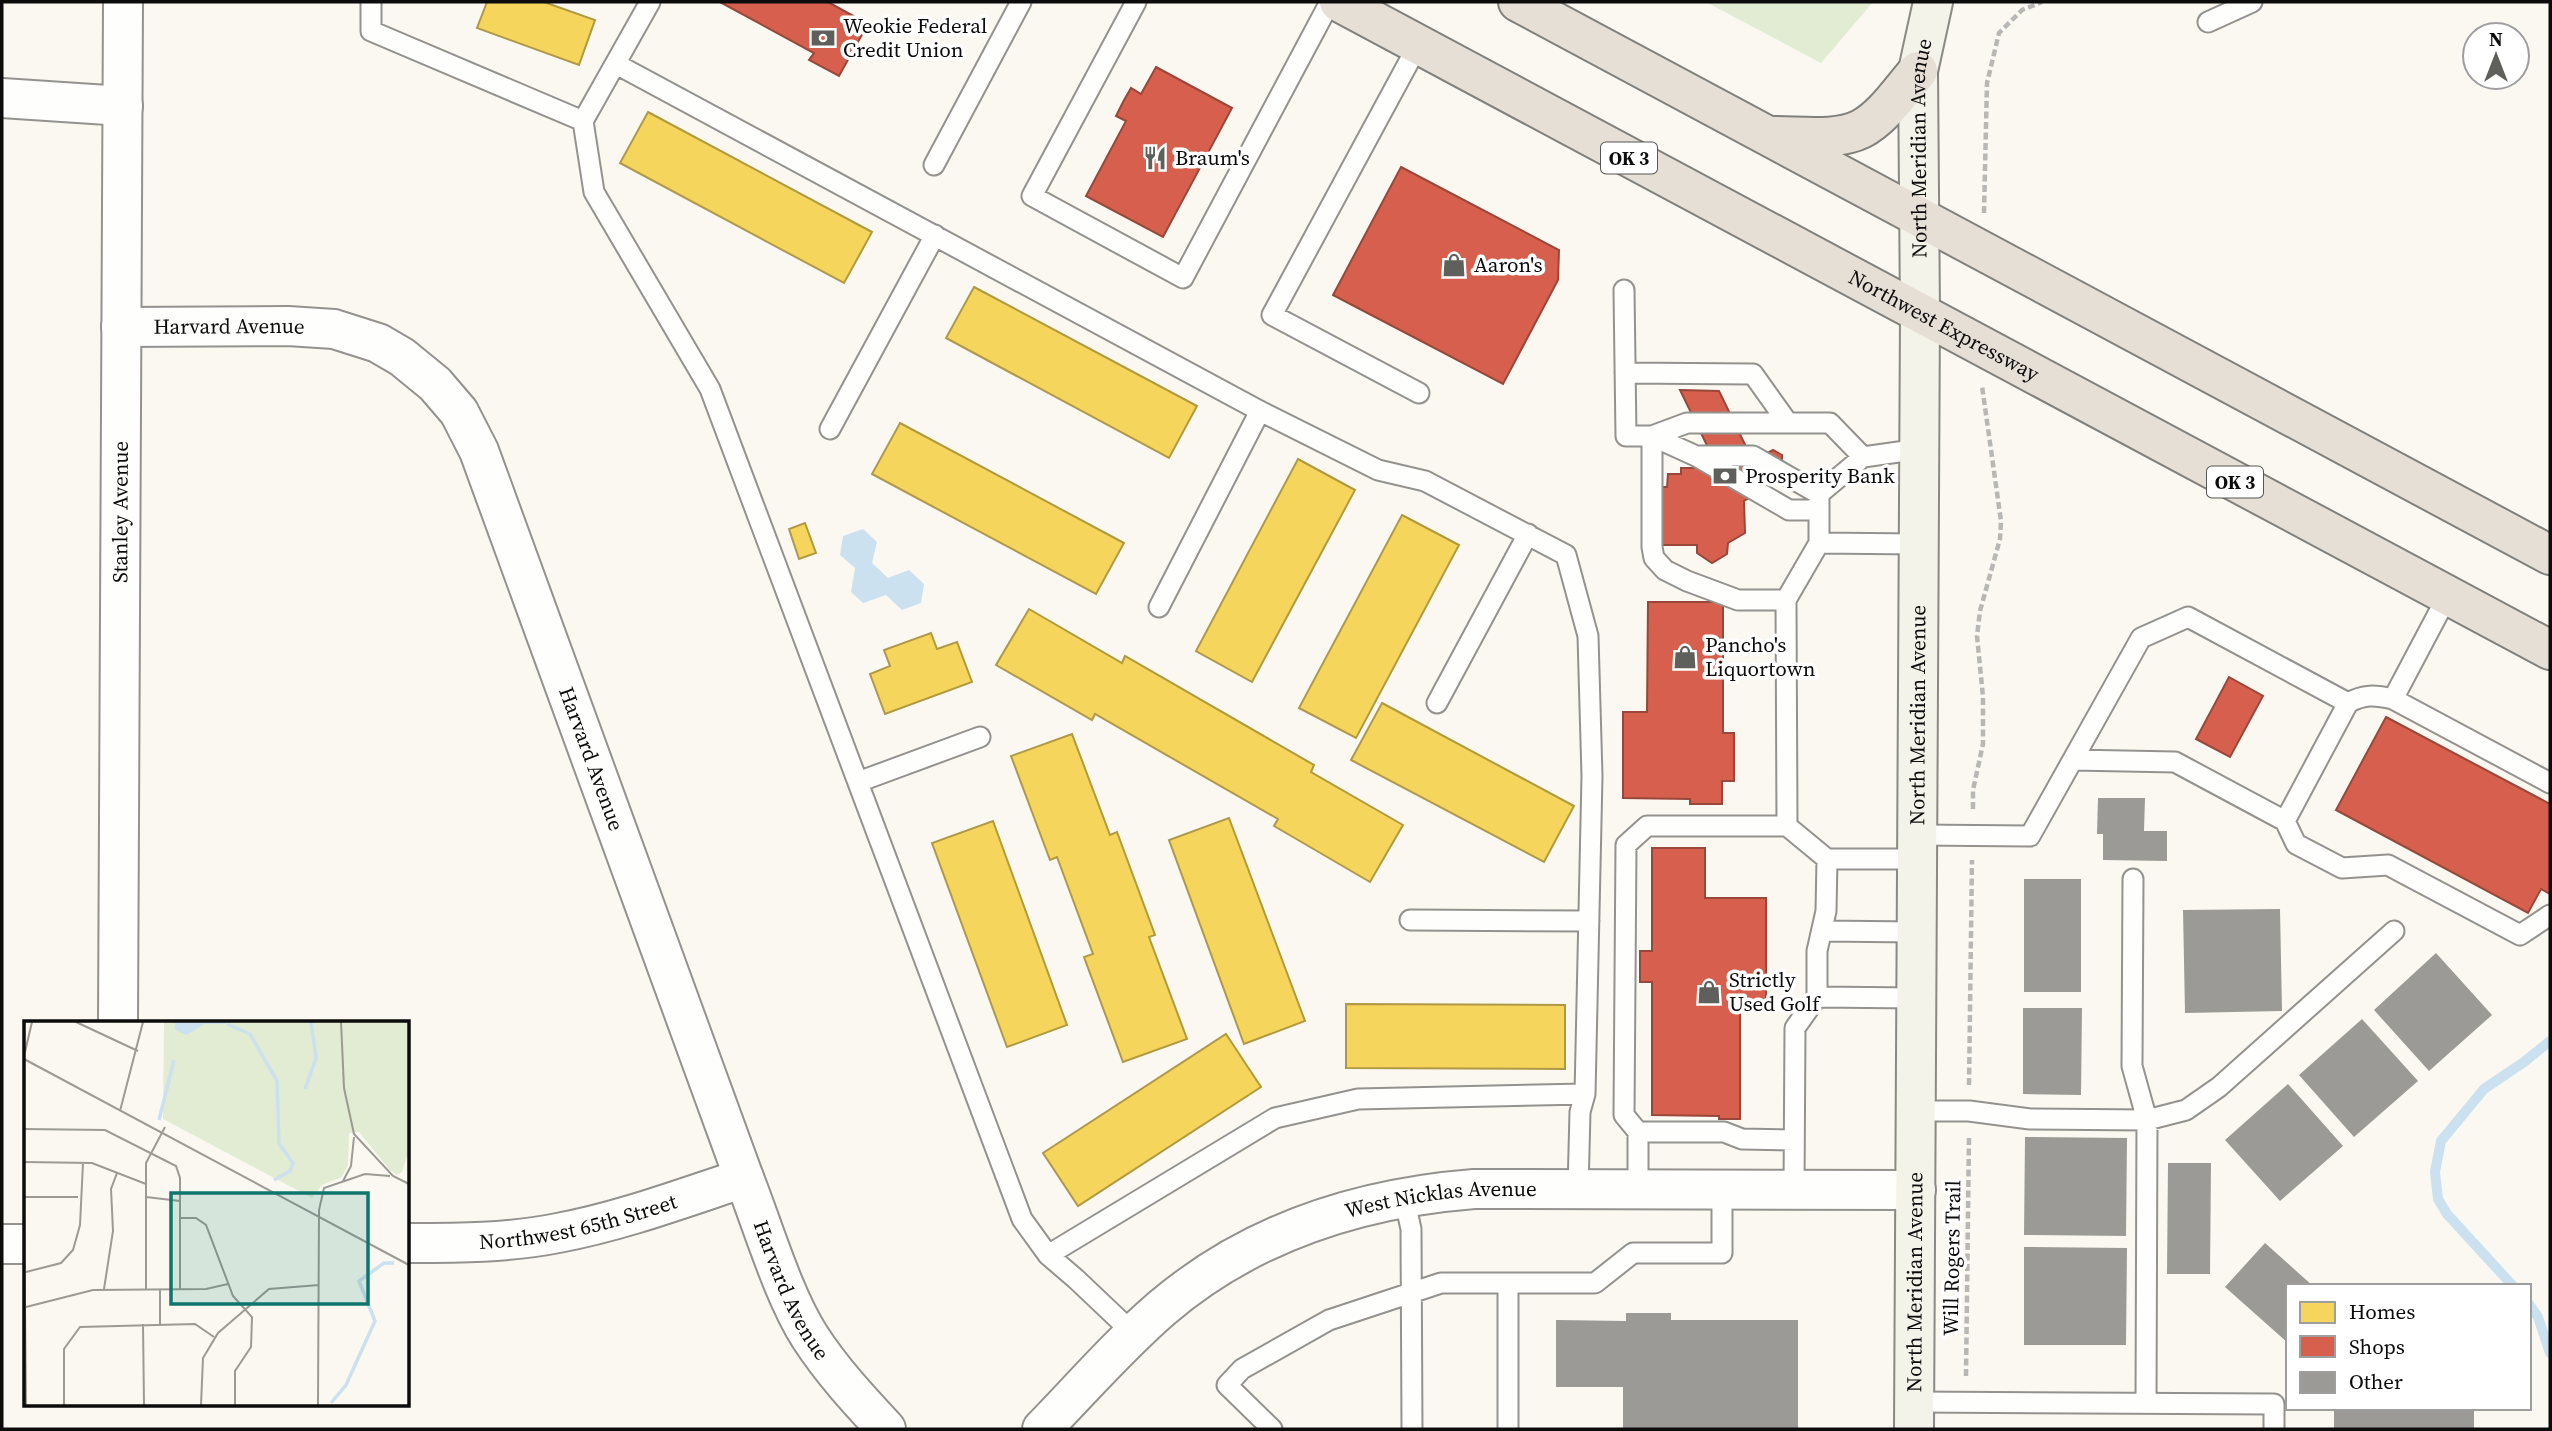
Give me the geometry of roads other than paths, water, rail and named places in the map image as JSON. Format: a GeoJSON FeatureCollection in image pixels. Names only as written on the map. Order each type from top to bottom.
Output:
{"type":"FeatureCollection","features":[{"type":"Feature","properties":{"kind":"highway","name":"Northwest Expressway"},"geometry":{"type":"LineString","coordinates":[[1339,2],[2550,650]]}},
{"type":"Feature","properties":{"kind":"highway"},"geometry":{"type":"LineString","coordinates":[[1518,2],[2550,555]]}},
{"type":"Feature","properties":{"kind":"highway"},"geometry":{"type":"LineString","coordinates":[[1770,136],[1833,136],[1861,129],[1881,113],[1918,71]]}},
{"type":"Feature","properties":{"kind":"main road","name":"North Meridian Avenue"},"geometry":{"type":"LineString","coordinates":[[1914,1416],[1920,449],[1918,71],[1933,2]]}},
{"type":"Feature","properties":{"kind":"street","name":"Stanley Avenue"},"geometry":{"type":"LineString","coordinates":[[118,1021],[123,2]]}},
{"type":"Feature","properties":{"kind":"street"},"geometry":{"type":"LineString","coordinates":[[2,99],[123,106]]}},
{"type":"Feature","properties":{"kind":"street","name":"Harvard Avenue"},"geometry":{"type":"LineString","coordinates":[[121,327],[334,328],[378,343],[402,357],[435,384],[459,412],[479,450],[744,1178],[788,1291],[809,1336],[839,1377],[886,1429]]}},
{"type":"Feature","properties":{"kind":"street","name":"Northwest 65th Street"},"geometry":{"type":"LineString","coordinates":[[410,1243],[507,1241],[558,1233],[615,1220],[744,1178]]}},
{"type":"Feature","properties":{"kind":"street","name":"West Nicklas Avenue"},"geometry":{"type":"LineString","coordinates":[[1042,1429],[1134,1334],[1189,1286],[1245,1251],[1328,1216],[1404,1197],[1474,1189],[1916,1190]]}},
{"type":"Feature","properties":{"kind":"street"},"geometry":{"type":"LineString","coordinates":[[2,1244],[24,1244]]}},
{"type":"Feature","properties":{"kind":"lane"},"geometry":{"type":"LineString","coordinates":[[371,2],[371,31],[583,121]]}},
{"type":"Feature","properties":{"kind":"lane"},"geometry":{"type":"LineString","coordinates":[[650,2],[583,121],[594,192],[710,389],[1022,1219],[1048,1255],[1134,1334]]}},
{"type":"Feature","properties":{"kind":"lane"},"geometry":{"type":"LineString","coordinates":[[934,165],[1021,2]]}},
{"type":"Feature","properties":{"kind":"lane"},"geometry":{"type":"LineString","coordinates":[[1136,2],[1032,196],[1183,278],[1331,2]]}},
{"type":"Feature","properties":{"kind":"lane"},"geometry":{"type":"LineString","coordinates":[[2208,22],[2252,2]]}},
{"type":"Feature","properties":{"kind":"lane"},"geometry":{"type":"LineString","coordinates":[[1418,45],[1272,315],[1419,393]]}},
{"type":"Feature","properties":{"kind":"lane"},"geometry":{"type":"LineString","coordinates":[[616,64],[1260,411],[1378,470],[1425,481],[1566,555],[1588,636],[1592,776],[1590,921],[1578,1189]]}},
{"type":"Feature","properties":{"kind":"lane"},"geometry":{"type":"LineString","coordinates":[[830,429],[935,235]]}},
{"type":"Feature","properties":{"kind":"lane"},"geometry":{"type":"LineString","coordinates":[[1624,290],[1626,436],[1652,436],[1686,423],[1830,424],[1863,457]]}},
{"type":"Feature","properties":{"kind":"lane"},"geometry":{"type":"LineString","coordinates":[[1625,373],[1753,374],[1788,424]]}},
{"type":"Feature","properties":{"kind":"lane"},"geometry":{"type":"LineString","coordinates":[[1159,607],[1260,411]]}},
{"type":"Feature","properties":{"kind":"lane"},"geometry":{"type":"LineString","coordinates":[[1652,436],[1696,456],[1789,510],[1819,502],[1863,457],[1920,449]]}},
{"type":"Feature","properties":{"kind":"lane"},"geometry":{"type":"LineString","coordinates":[[1652,436],[1654,558],[1665,570],[1686,581],[1738,600],[1786,600]]}},
{"type":"Feature","properties":{"kind":"lane"},"geometry":{"type":"LineString","coordinates":[[1696,456],[1753,456],[1819,502]]}},
{"type":"Feature","properties":{"kind":"lane"},"geometry":{"type":"LineString","coordinates":[[1787,827],[1786,600],[1819,543],[1819,502]]}},
{"type":"Feature","properties":{"kind":"lane"},"geometry":{"type":"LineString","coordinates":[[1437,703],[1528,534]]}},
{"type":"Feature","properties":{"kind":"lane"},"geometry":{"type":"LineString","coordinates":[[1819,543],[1919,544]]}},
{"type":"Feature","properties":{"kind":"lane"},"geometry":{"type":"LineString","coordinates":[[2393,699],[2448,595]]}},
{"type":"Feature","properties":{"kind":"lane"},"geometry":{"type":"LineString","coordinates":[[1638,1189],[1638,1132],[1624,1115],[1626,845],[1647,826],[1787,827],[1827,859],[2030,836],[2141,638],[2188,617],[2348,703]]}},
{"type":"Feature","properties":{"kind":"lane"},"geometry":{"type":"LineString","coordinates":[[2285,821],[2348,703],[2361,696],[2376,695],[2393,699],[2550,783]]}},
{"type":"Feature","properties":{"kind":"lane"},"geometry":{"type":"LineString","coordinates":[[858,782],[980,737]]}},
{"type":"Feature","properties":{"kind":"lane"},"geometry":{"type":"LineString","coordinates":[[2073,760],[2175,762],[2285,821],[2296,844],[2342,869],[2388,865],[2520,935],[2550,915]]}},
{"type":"Feature","properties":{"kind":"lane"},"geometry":{"type":"LineString","coordinates":[[1794,1190],[1795,1028],[1817,997],[1817,951],[1826,911],[1827,859]]}},
{"type":"Feature","properties":{"kind":"lane"},"geometry":{"type":"LineString","coordinates":[[2133,879],[2132,1066],[2147,1120],[2146,1404]]}},
{"type":"Feature","properties":{"kind":"lane"},"geometry":{"type":"LineString","coordinates":[[1410,920],[1590,921]]}},
{"type":"Feature","properties":{"kind":"lane"},"geometry":{"type":"LineString","coordinates":[[1822,931],[1917,933]]}},
{"type":"Feature","properties":{"kind":"lane"},"geometry":{"type":"LineString","coordinates":[[1916,1111],[1969,1111],[2030,1119],[2147,1120],[2186,1110],[2219,1087],[2394,931]]}},
{"type":"Feature","properties":{"kind":"lane"},"geometry":{"type":"LineString","coordinates":[[1817,997],[1917,998]]}},
{"type":"Feature","properties":{"kind":"lane"},"geometry":{"type":"LineString","coordinates":[[1048,1255],[1275,1118],[1358,1099],[1582,1103]]}},
{"type":"Feature","properties":{"kind":"lane"},"geometry":{"type":"LineString","coordinates":[[1638,1132],[1724,1132],[1742,1139],[1794,1140]]}},
{"type":"Feature","properties":{"kind":"lane"},"geometry":{"type":"LineString","coordinates":[[1272,1429],[1227,1385],[1242,1369],[1329,1320],[1441,1283],[1595,1283],[1633,1253],[1722,1253],[1722,1189]]}},
{"type":"Feature","properties":{"kind":"lane"},"geometry":{"type":"LineString","coordinates":[[1404,1197],[1411,1229],[1412,1429]]}},
{"type":"Feature","properties":{"kind":"lane"},"geometry":{"type":"LineString","coordinates":[[1508,1283],[1508,1429]]}},
{"type":"Feature","properties":{"kind":"lane"},"geometry":{"type":"LineString","coordinates":[[1914,1416],[2146,1404],[2274,1404],[2274,1429]]}},
{"type":"Feature","properties":{"kind":"water"},"geometry":{"type":"Polygon","coordinates":[[[863,529],[877,542],[872,563],[888,578],[909,570],[924,584],[921,603],[902,610],[886,595],[863,603],[851,592],[855,568],[840,555],[843,536],[863,529]]]}},
{"type":"Feature","properties":{"kind":"waterway"},"geometry":{"type":"LineString","coordinates":[[2511,1284],[2447,1214],[2438,1199],[2435,1172],[2441,1141],[2484,1089],[2550,1041]]}},
{"type":"Feature","properties":{"kind":"waterway"},"geometry":{"type":"LineString","coordinates":[[2531,1307],[2538,1317],[2550,1353]]}},
{"type":"Feature","properties":{"kind":"place","name":"Weokie Federal Credit Union"},"geometry":{"type":"Point","coordinates":[823,38]}},
{"type":"Feature","properties":{"kind":"place","name":"Braum's"},"geometry":{"type":"Point","coordinates":[1155,158]}},
{"type":"Feature","properties":{"kind":"place","name":"Aaron's"},"geometry":{"type":"Point","coordinates":[1454,265]}},
{"type":"Feature","properties":{"kind":"place","name":"Prosperity Bank"},"geometry":{"type":"Point","coordinates":[1725,476]}},
{"type":"Feature","properties":{"kind":"place","name":"Pancho's Liquortown"},"geometry":{"type":"Point","coordinates":[1685,657]}},
{"type":"Feature","properties":{"kind":"place","name":"Strictly Used Golf"},"geometry":{"type":"Point","coordinates":[1709,992]}}]}
